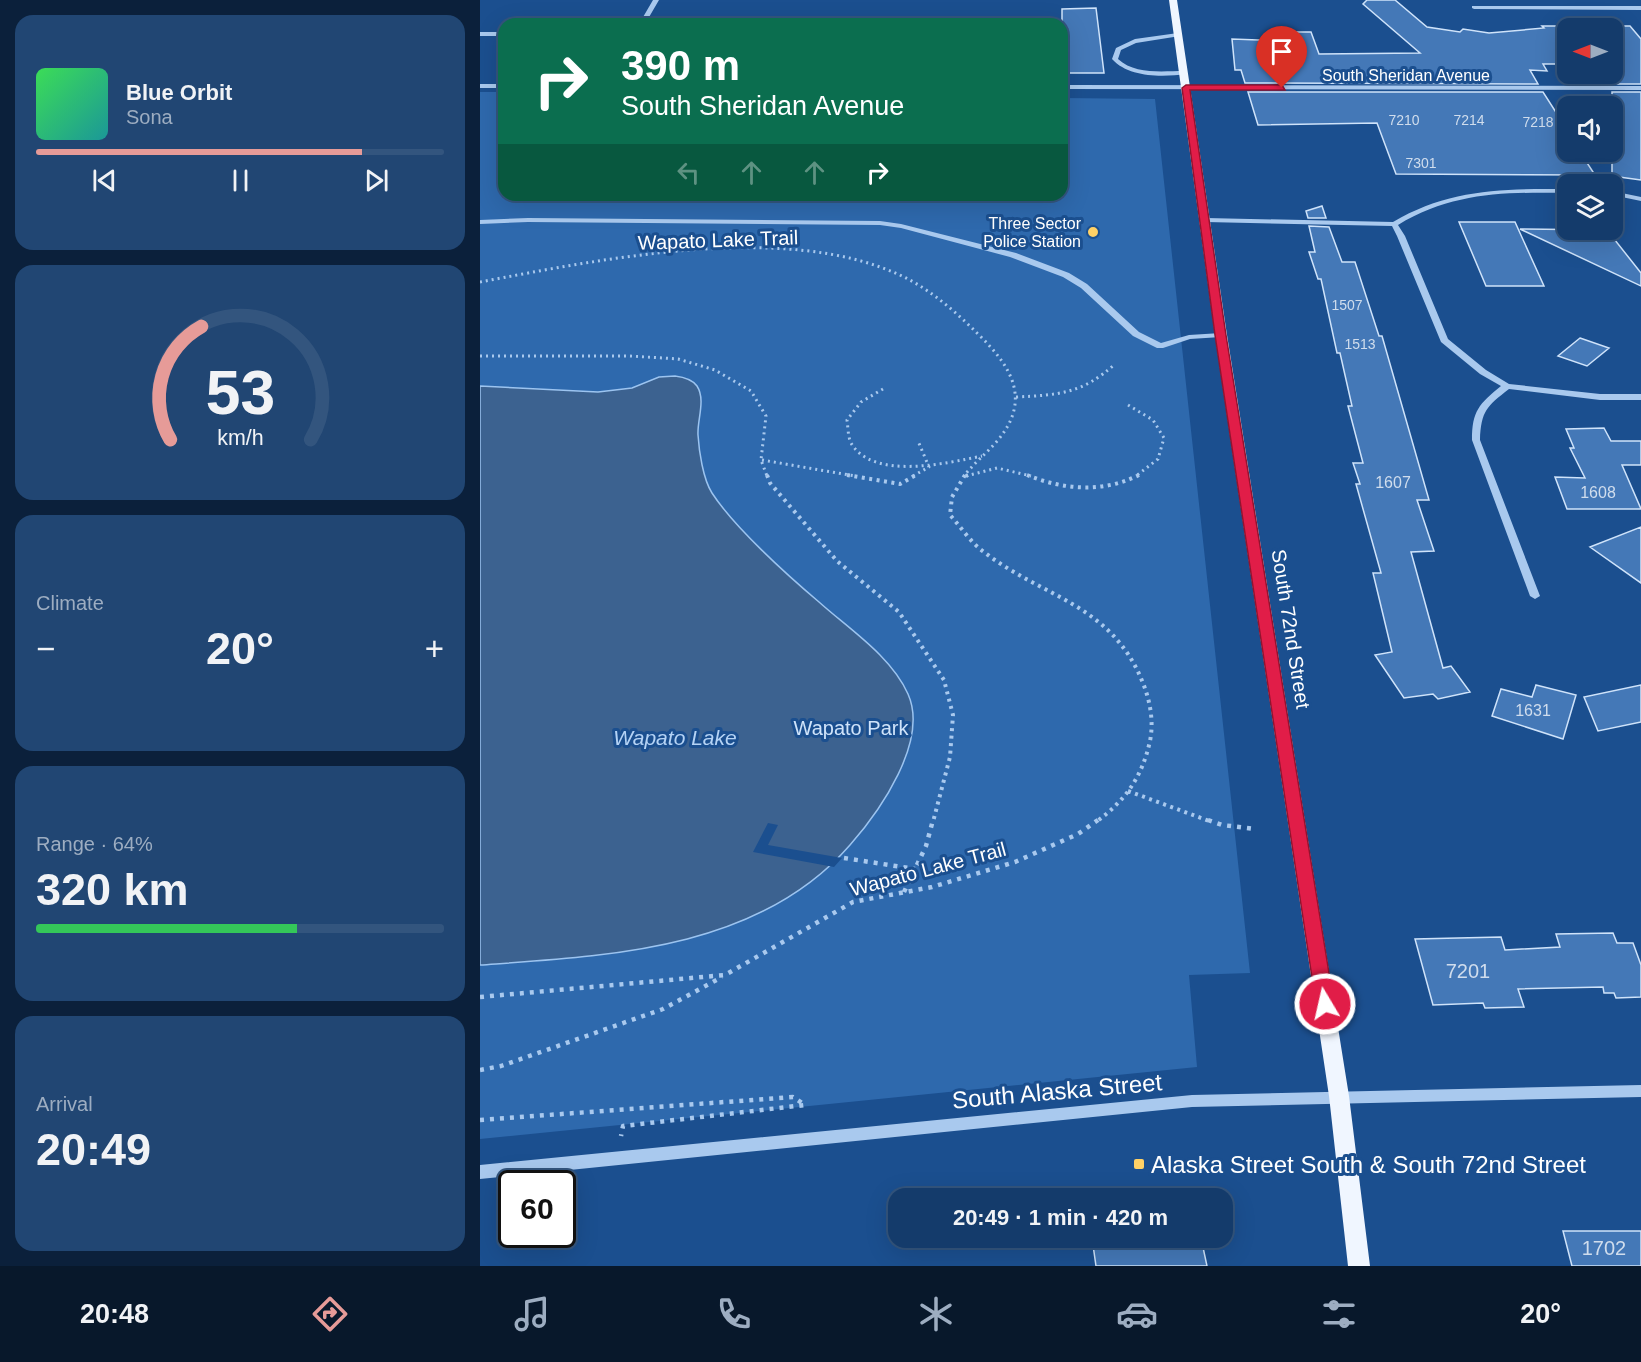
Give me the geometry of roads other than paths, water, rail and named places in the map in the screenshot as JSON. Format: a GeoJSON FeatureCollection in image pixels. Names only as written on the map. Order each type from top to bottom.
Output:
{"type":"FeatureCollection","features":[{"type":"Feature","properties":{"kind":"main road","name":"South 72nd Street"},"geometry":{"type":"LineString","coordinates":[[1173,0],[1221,335],[1340,1096],[1359,1266]]}},
{"type":"Feature","properties":{"kind":"street"},"geometry":{"type":"LineString","coordinates":[[646,18],[656,0]]}},
{"type":"Feature","properties":{"kind":"street"},"geometry":{"type":"LineString","coordinates":[[1474,7],[1641,8]]}},
{"type":"Feature","properties":{"kind":"street"},"geometry":{"type":"LineString","coordinates":[[480,34],[498,34]]}},
{"type":"Feature","properties":{"kind":"street"},"geometry":{"type":"LineString","coordinates":[[1178,35],[1135,41],[1118,49],[1114,59],[1118,64],[1185,80]]}},
{"type":"Feature","properties":{"kind":"street","name":"South Sheridan Avenue"},"geometry":{"type":"LineString","coordinates":[[1068,87],[1185,80],[1641,88]]}},
{"type":"Feature","properties":{"kind":"street"},"geometry":{"type":"LineString","coordinates":[[480,86],[498,86]]}},
{"type":"Feature","properties":{"kind":"street"},"geometry":{"type":"LineString","coordinates":[[1206,220],[1394,224],[1411,212],[1458,197],[1509,192],[1557,191]]}},
{"type":"Feature","properties":{"kind":"street"},"geometry":{"type":"LineString","coordinates":[[1623,195],[1641,199]]}},
{"type":"Feature","properties":{"kind":"street"},"geometry":{"type":"LineString","coordinates":[[480,222],[528,220],[880,223],[1013,255],[1066,275],[1084,286],[1136,334],[1160,346],[1189,337],[1221,335]]}},
{"type":"Feature","properties":{"kind":"street"},"geometry":{"type":"LineString","coordinates":[[1394,224],[1444,340],[1461,356],[1507,386],[1600,397],[1641,397]]}},
{"type":"Feature","properties":{"kind":"street"},"geometry":{"type":"LineString","coordinates":[[1507,386],[1484,403],[1477,415],[1476,440],[1535,596]]}},
{"type":"Feature","properties":{"kind":"street","name":"South Alaska Street"},"geometry":{"type":"LineString","coordinates":[[480,1172],[1169,1103],[1340,1096],[1641,1091]]}},
{"type":"Feature","properties":{"kind":"water","name":"Wapato Lake"},"geometry":{"type":"Polygon","coordinates":[[[675,376],[693,382],[700,392],[699,449],[706,480],[712,493],[734,521],[777,565],[880,655],[901,680],[913,713],[912,733],[907,753],[887,795],[850,845],[813,880],[772,907],[727,927],[679,941],[630,951],[480,965],[480,386],[598,392],[632,388],[659,377],[675,376]]]}},
{"type":"Feature","properties":{"kind":"place","name":"Three Sector Police Station"},"geometry":{"type":"Point","coordinates":[1093,232]}},
{"type":"Feature","properties":{"kind":"place","name":"Alaska Street South & South 72nd Street"},"geometry":{"type":"Point","coordinates":[1139,1164]}},
{"type":"Feature","properties":{"kind":"park label","name":"Wapato Park"},"geometry":{"type":"Point","coordinates":[851,728]}}]}
